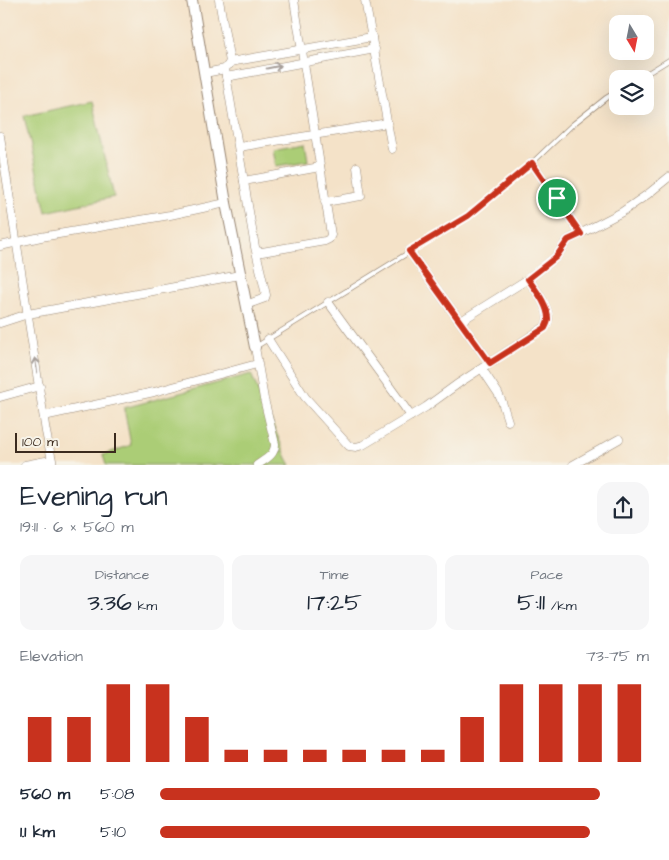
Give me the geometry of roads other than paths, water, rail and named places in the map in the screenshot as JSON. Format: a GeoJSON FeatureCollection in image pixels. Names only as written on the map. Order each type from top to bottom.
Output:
{"type":"FeatureCollection","features":[{"type":"Feature","properties":{"kind":"street"},"geometry":{"type":"LineString","coordinates":[[192,0],[226,203],[264,400],[275,444],[275,450],[271,455],[257,465]]}},
{"type":"Feature","properties":{"kind":"street"},"geometry":{"type":"LineString","coordinates":[[219,0],[230,62],[226,73],[266,295],[265,298],[246,305]]}},
{"type":"Feature","properties":{"kind":"street"},"geometry":{"type":"LineString","coordinates":[[257,250],[262,252],[325,241],[331,235],[294,0]]}},
{"type":"Feature","properties":{"kind":"street"},"geometry":{"type":"LineString","coordinates":[[365,0],[392,149]]}},
{"type":"Feature","properties":{"kind":"street"},"geometry":{"type":"LineString","coordinates":[[230,62],[372,37]]}},
{"type":"Feature","properties":{"kind":"street"},"geometry":{"type":"LineString","coordinates":[[205,73],[226,73],[304,62],[374,49]]}},
{"type":"Feature","properties":{"kind":"street"},"geometry":{"type":"LineString","coordinates":[[238,147],[388,123]]}},
{"type":"Feature","properties":{"kind":"street"},"geometry":{"type":"LineString","coordinates":[[0,136],[52,462],[25,465]]}},
{"type":"Feature","properties":{"kind":"street"},"geometry":{"type":"LineString","coordinates":[[532,163],[581,234]]}},
{"type":"Feature","properties":{"kind":"street"},"geometry":{"type":"LineString","coordinates":[[244,181],[320,167]]}},
{"type":"Feature","properties":{"kind":"street"},"geometry":{"type":"LineString","coordinates":[[325,202],[361,196],[357,167]]}},
{"type":"Feature","properties":{"kind":"street"},"geometry":{"type":"LineString","coordinates":[[461,321],[528,279],[556,257],[568,240],[622,212],[669,177]]}},
{"type":"Feature","properties":{"kind":"street"},"geometry":{"type":"LineString","coordinates":[[0,246],[226,203]]}},
{"type":"Feature","properties":{"kind":"street"},"geometry":{"type":"LineString","coordinates":[[409,251],[490,363]]}},
{"type":"Feature","properties":{"kind":"street"},"geometry":{"type":"LineString","coordinates":[[0,323],[28,314],[240,275]]}},
{"type":"Feature","properties":{"kind":"street"},"geometry":{"type":"LineString","coordinates":[[268,338],[304,397],[349,446],[356,447],[364,445],[426,407],[545,328],[548,320],[544,304],[528,279]]}},
{"type":"Feature","properties":{"kind":"street"},"geometry":{"type":"LineString","coordinates":[[328,302],[411,416]]}},
{"type":"Feature","properties":{"kind":"street"},"geometry":{"type":"LineString","coordinates":[[44,416],[154,392],[257,364]]}},
{"type":"Feature","properties":{"kind":"street"},"geometry":{"type":"LineString","coordinates":[[482,369],[498,393],[508,421]]}},
{"type":"Feature","properties":{"kind":"street"},"geometry":{"type":"LineString","coordinates":[[0,398],[40,386]]}},
{"type":"Feature","properties":{"kind":"street"},"geometry":{"type":"LineString","coordinates":[[573,465],[619,439]]}},
{"type":"Feature","properties":{"kind":"lane"},"geometry":{"type":"LineString","coordinates":[[653,70],[669,60]]}},
{"type":"Feature","properties":{"kind":"lane"},"geometry":{"type":"LineString","coordinates":[[255,347],[468,216],[532,163],[572,125],[609,96]]}}]}
